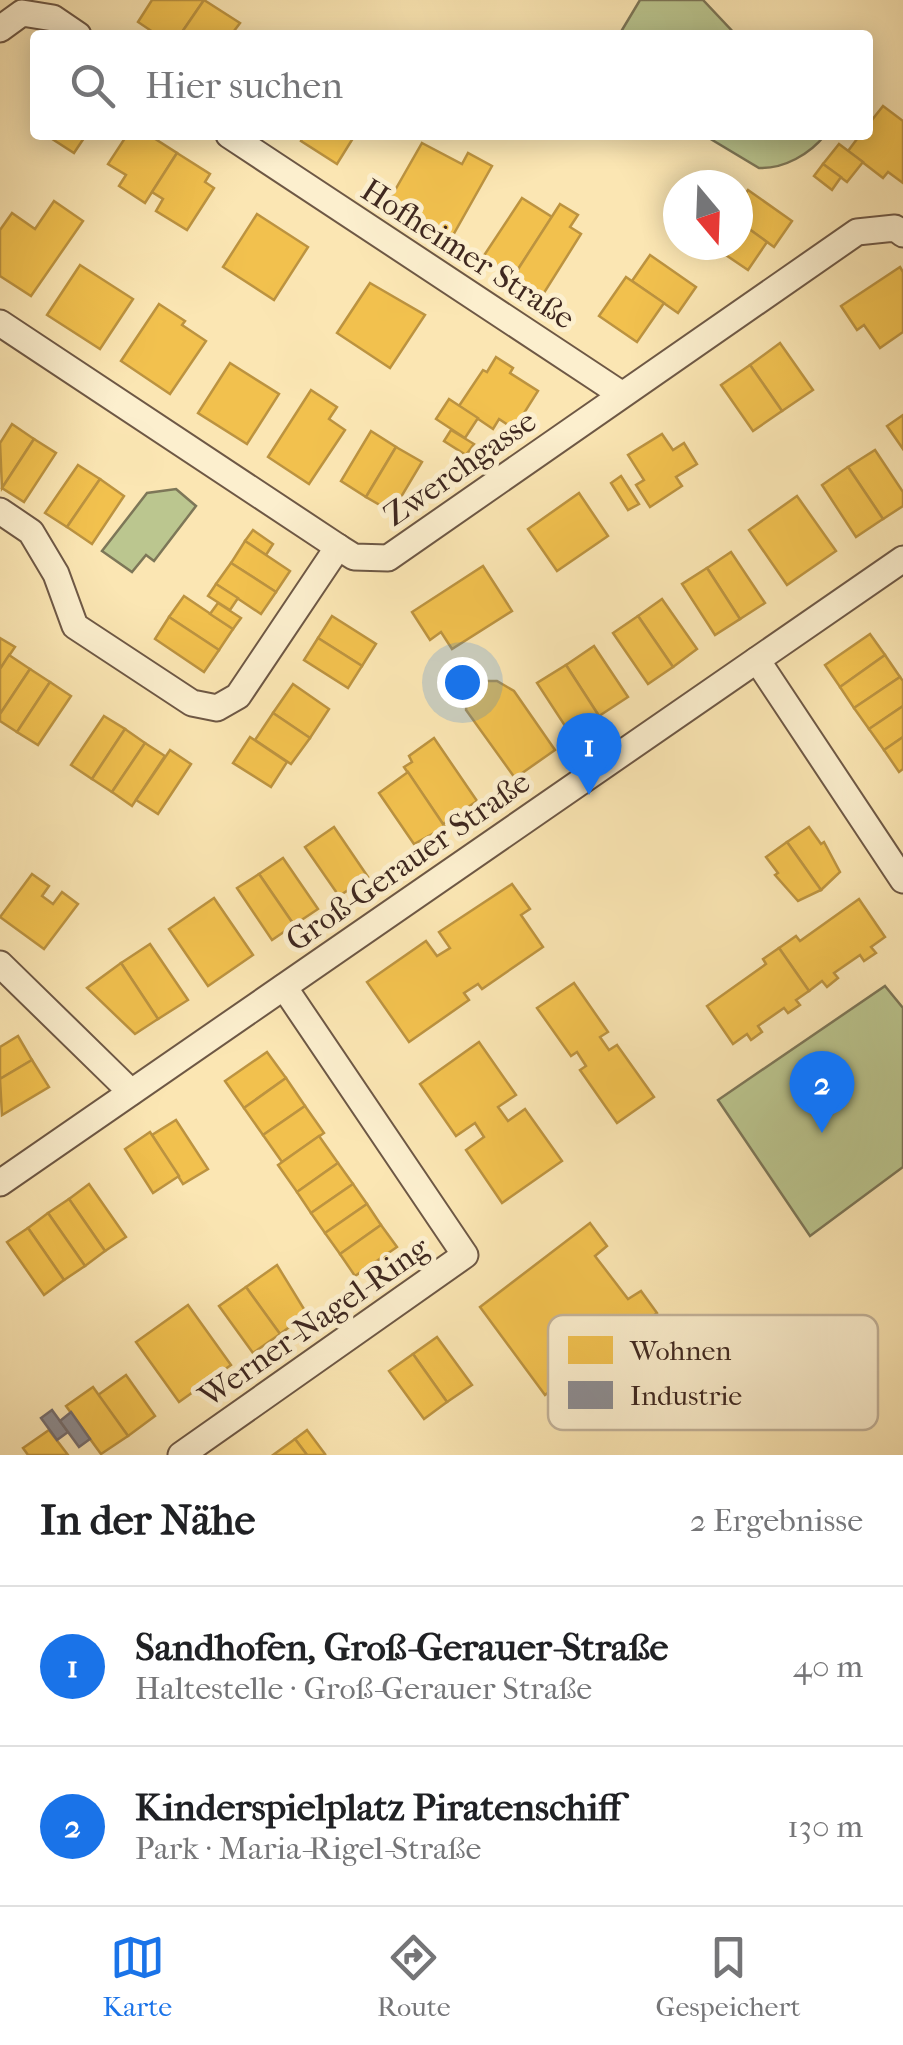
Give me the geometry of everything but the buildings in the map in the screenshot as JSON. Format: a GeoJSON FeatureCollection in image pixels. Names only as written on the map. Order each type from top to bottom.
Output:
{"type":"FeatureCollection","features":[{"type":"Feature","properties":{"kind":"street"},"geometry":{"type":"LineString","coordinates":[[0,28],[22,14],[53,18],[71,30]]}},
{"type":"Feature","properties":{"kind":"street","name":"Hofheimer Straße"},"geometry":{"type":"LineString","coordinates":[[238,140],[621,394]]}},
{"type":"Feature","properties":{"kind":"street","name":"Zwerchgasse"},"geometry":{"type":"LineString","coordinates":[[0,323],[354,557],[388,558],[857,232],[895,228],[903,234]]}},
{"type":"Feature","properties":{"kind":"street"},"geometry":{"type":"LineString","coordinates":[[0,511],[31,532],[56,574],[74,626],[192,703],[217,708],[238,696],[338,547]]}},
{"type":"Feature","properties":{"kind":"street","name":"Groß-Gerauer Straße"},"geometry":{"type":"LineString","coordinates":[[0,1183],[903,559]]}},
{"type":"Feature","properties":{"kind":"street"},"geometry":{"type":"LineString","coordinates":[[757,660],[903,880]]}},
{"type":"Feature","properties":{"kind":"street"},"geometry":{"type":"LineString","coordinates":[[0,964],[131,1092]]}},
{"type":"Feature","properties":{"kind":"street","name":"Werner-Nagel-Ring"},"geometry":{"type":"LineString","coordinates":[[182,1455],[464,1255],[284,987]]}},
{"type":"Feature","properties":{"kind":"green space"},"geometry":{"type":"Polygon","coordinates":[[[640,0],[703,0],[731,30],[622,30],[640,0]]]}},
{"type":"Feature","properties":{"kind":"green space"},"geometry":{"type":"Polygon","coordinates":[[[712,140],[820,140],[796,159],[759,168],[712,140]]]}},
{"type":"Feature","properties":{"kind":"green space"},"geometry":{"type":"Polygon","coordinates":[[[176,489],[196,506],[154,561],[146,555],[132,572],[102,551],[147,493],[176,489]]]}},
{"type":"Feature","properties":{"kind":"green space"},"geometry":{"type":"Polygon","coordinates":[[[885,986],[903,1008],[903,1167],[810,1236],[718,1100],[885,986]]]}},
{"type":"Feature","properties":{"kind":"place","name":"Sandhofen, Groß-Gerauer-Straße"},"geometry":{"type":"Point","coordinates":[589,795]}},
{"type":"Feature","properties":{"kind":"place","name":"Kinderspielplatz Piratenschiff"},"geometry":{"type":"Point","coordinates":[822,1133]}}]}
